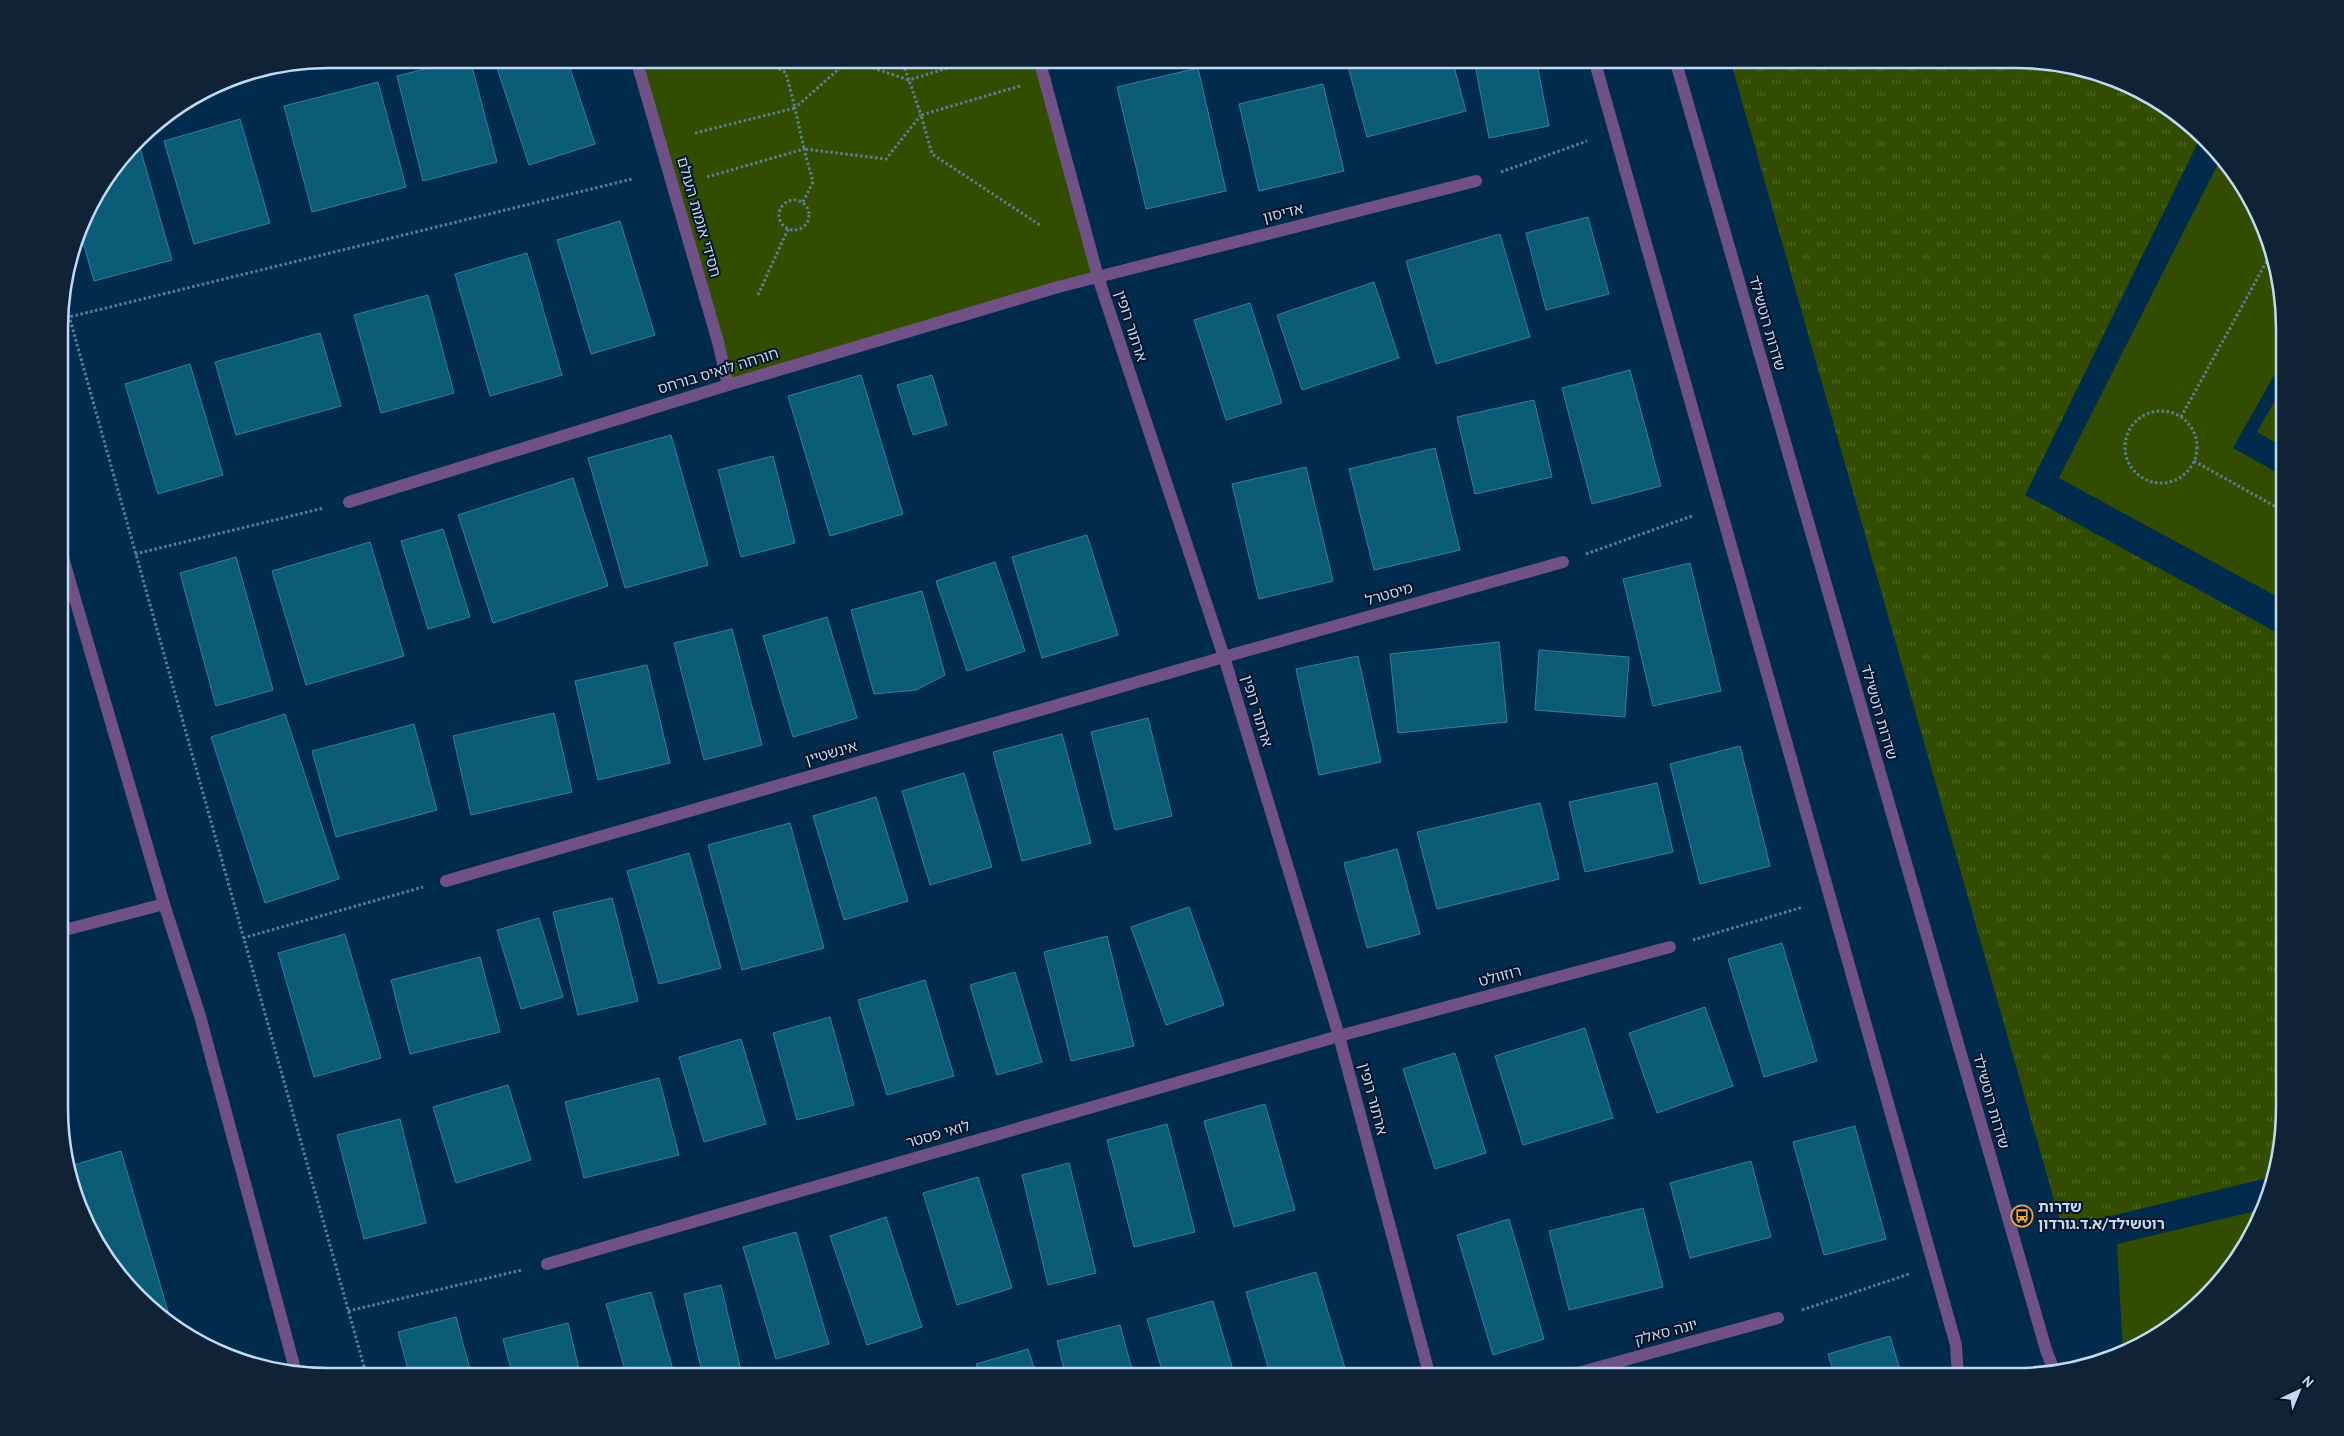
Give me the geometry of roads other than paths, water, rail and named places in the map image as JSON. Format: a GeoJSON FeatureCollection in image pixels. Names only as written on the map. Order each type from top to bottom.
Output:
{"type":"FeatureCollection","features":[{"type":"Feature","properties":{"kind":"street","name":"חסידי אומות העולם"},"geometry":{"type":"LineString","coordinates":[[638,67],[718,342],[728,384]]}},
{"type":"Feature","properties":{"kind":"street","name":"ארתור רופין"},"geometry":{"type":"LineString","coordinates":[[1041,67],[1098,277],[1224,657],[1339,1036],[1428,1368]]}},
{"type":"Feature","properties":{"kind":"street"},"geometry":{"type":"LineString","coordinates":[[1596,67],[1956,1345],[1957,1368]]}},
{"type":"Feature","properties":{"kind":"street","name":"שדרות רוטשילד"},"geometry":{"type":"LineString","coordinates":[[1677,67],[2046,1350],[2052,1366]]}},
{"type":"Feature","properties":{"kind":"street","name":"אדיסון"},"geometry":{"type":"LineString","coordinates":[[1098,277],[1476,181]]}},
{"type":"Feature","properties":{"kind":"street","name":"חורחה לואיס בורחס"},"geometry":{"type":"LineString","coordinates":[[349,502],[728,384],[1098,277]]}},
{"type":"Feature","properties":{"kind":"street","name":"מיסטרל"},"geometry":{"type":"LineString","coordinates":[[1224,657],[1563,562]]}},
{"type":"Feature","properties":{"kind":"street"},"geometry":{"type":"LineString","coordinates":[[67,572],[164,904],[200,1016],[294,1366]]}},
{"type":"Feature","properties":{"kind":"street","name":"אינשטיין"},"geometry":{"type":"LineString","coordinates":[[446,880],[1224,657]]}},
{"type":"Feature","properties":{"kind":"street"},"geometry":{"type":"LineString","coordinates":[[67,929],[164,904]]}},
{"type":"Feature","properties":{"kind":"street","name":"רוזוולט"},"geometry":{"type":"LineString","coordinates":[[1339,1036],[1670,948]]}},
{"type":"Feature","properties":{"kind":"street","name":"לואי פסטר"},"geometry":{"type":"LineString","coordinates":[[546,1264],[1339,1036]]}},
{"type":"Feature","properties":{"kind":"street","name":"יונה סאלק"},"geometry":{"type":"LineString","coordinates":[[1596,1368],[1778,1318]]}},
{"type":"Feature","properties":{"kind":"place","name":"שדרות רוטשילד/א.ד.גורדון"},"geometry":{"type":"Point","coordinates":[2022,1216]}}]}
